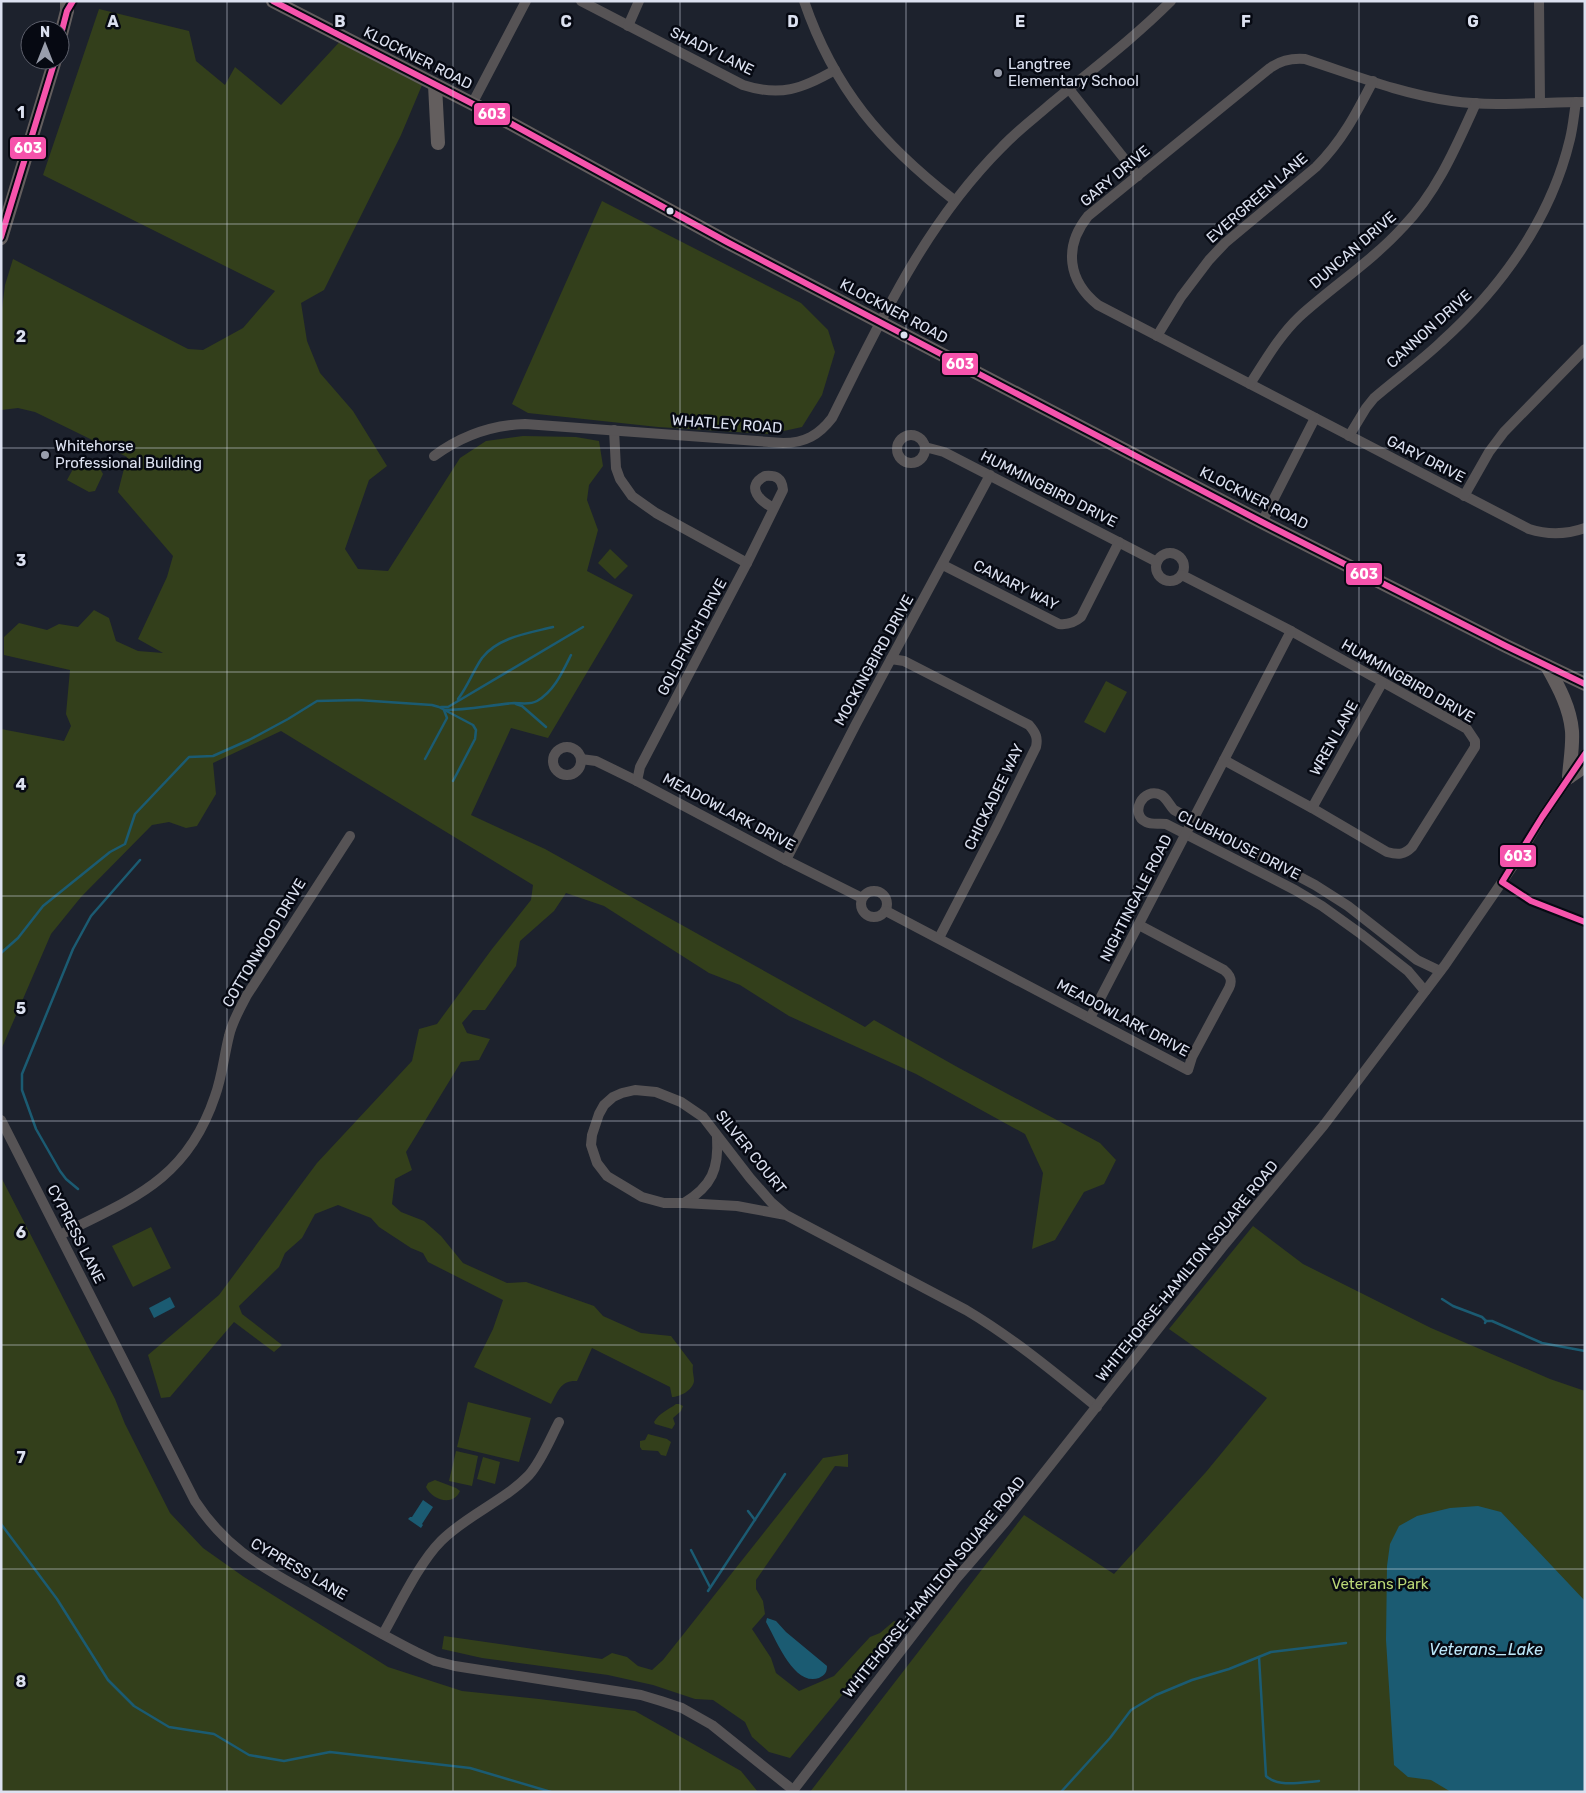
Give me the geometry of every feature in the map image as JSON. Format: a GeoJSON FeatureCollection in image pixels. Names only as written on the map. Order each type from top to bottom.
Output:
{"type":"FeatureCollection","features":[{"type":"Feature","properties":{"kind":"main road","name":"KLOCKNER ROAD"},"geometry":{"type":"LineString","coordinates":[[273,1],[472,104],[880,322],[1262,522],[1585,684]]}},
{"type":"Feature","properties":{"kind":"main road"},"geometry":{"type":"LineString","coordinates":[[65,20],[69,4]]}},
{"type":"Feature","properties":{"kind":"main road"},"geometry":{"type":"LineString","coordinates":[[1,238],[51,70]]}},
{"type":"Feature","properties":{"kind":"main road"},"geometry":{"type":"LineString","coordinates":[[435,85],[438,143]]}},
{"type":"Feature","properties":{"kind":"main road"},"geometry":{"type":"LineString","coordinates":[[1547,666],[1570,715],[1572,732],[1569,777]]}},
{"type":"Feature","properties":{"kind":"main road"},"geometry":{"type":"LineString","coordinates":[[1569,777],[1585,766]]}},
{"type":"Feature","properties":{"kind":"street"},"geometry":{"type":"LineString","coordinates":[[472,104],[526,1]]}},
{"type":"Feature","properties":{"kind":"street","name":"SHADY LANE"},"geometry":{"type":"LineString","coordinates":[[581,1],[742,85],[755,89],[779,92],[792,90],[806,86],[835,70]]}},
{"type":"Feature","properties":{"kind":"street"},"geometry":{"type":"LineString","coordinates":[[628,26],[640,1]]}},
{"type":"Feature","properties":{"kind":"street"},"geometry":{"type":"LineString","coordinates":[[804,1],[820,42],[835,70],[859,107],[904,160],[954,200]]}},
{"type":"Feature","properties":{"kind":"street","name":"WHATLEY ROAD"},"geometry":{"type":"LineString","coordinates":[[434,456],[456,441],[482,430],[525,424],[783,443],[797,443],[807,440],[825,427],[832,418],[880,322],[924,243],[954,200],[1002,146],[1124,44],[1171,1]]}},
{"type":"Feature","properties":{"kind":"street"},"geometry":{"type":"LineString","coordinates":[[1538,1],[1540,102]]}},
{"type":"Feature","properties":{"kind":"street","name":"GARY DRIVE"},"geometry":{"type":"LineString","coordinates":[[1580,102],[1476,103],[1426,97],[1306,59],[1295,58],[1285,60],[1270,68],[1088,216],[1081,225],[1073,245],[1073,268],[1076,279],[1082,289],[1094,302],[1464,496],[1540,533],[1563,534],[1585,528]]}},
{"type":"Feature","properties":{"kind":"street","name":"EVERGREEN LANE"},"geometry":{"type":"LineString","coordinates":[[1157,336],[1181,297],[1209,260],[1225,243],[1329,154],[1350,125],[1373,81]]}},
{"type":"Feature","properties":{"kind":"street"},"geometry":{"type":"LineString","coordinates":[[1069,89],[1138,176]]}},
{"type":"Feature","properties":{"kind":"street","name":"CANNON DRIVE"},"geometry":{"type":"LineString","coordinates":[[1349,436],[1374,398],[1441,342],[1468,316],[1504,275],[1523,248],[1541,216],[1559,175],[1580,102]]}},
{"type":"Feature","properties":{"kind":"street","name":"DUNCAN DRIVE"},"geometry":{"type":"LineString","coordinates":[[1250,384],[1276,343],[1294,323],[1386,245],[1417,211],[1443,173],[1476,103]]}},
{"type":"Feature","properties":{"kind":"street"},"geometry":{"type":"LineString","coordinates":[[1464,496],[1489,452],[1504,432],[1585,348]]}},
{"type":"Feature","properties":{"kind":"street"},"geometry":{"type":"LineString","coordinates":[[1262,522],[1315,418]]}},
{"type":"Feature","properties":{"kind":"street"},"geometry":{"type":"LineString","coordinates":[[614,430],[616,468],[620,479],[632,496],[656,513],[748,563]]}},
{"type":"Feature","properties":{"kind":"street","name":"HUMMINGBIRD DRIVE"},"geometry":{"type":"LineString","coordinates":[[925,447],[944,452],[1157,562]]}},
{"type":"Feature","properties":{"kind":"street","name":"MOCKINGBIRD DRIVE"},"geometry":{"type":"LineString","coordinates":[[786,860],[990,475]]}},
{"type":"Feature","properties":{"kind":"street","name":"GOLDFINCH DRIVE"},"geometry":{"type":"LineString","coordinates":[[638,781],[640,767],[748,563],[774,508]]}},
{"type":"Feature","properties":{"kind":"street","name":"CANARY WAY"},"geometry":{"type":"LineString","coordinates":[[942,565],[1059,624],[1071,624],[1081,617],[1119,542]]}},
{"type":"Feature","properties":{"kind":"street"},"geometry":{"type":"LineString","coordinates":[[1163,555],[1176,555],[1183,562],[1184,571],[1175,581],[1166,581],[1161,579],[1156,571],[1157,562],[1163,555]]}},
{"type":"Feature","properties":{"kind":"street","name":"HUMMINGBIRD DRIVE"},"geometry":{"type":"LineString","coordinates":[[1182,575],[1291,632],[1467,729],[1476,741],[1475,748],[1412,847],[1406,853],[1397,855],[1387,852],[1224,760]]}},
{"type":"Feature","properties":{"kind":"street","name":"NIGHTINGALE ROAD"},"geometry":{"type":"LineString","coordinates":[[1090,1018],[1291,632]]}},
{"type":"Feature","properties":{"kind":"street","name":"CHICKADEE WAY"},"geometry":{"type":"LineString","coordinates":[[891,659],[904,661],[1029,725],[1035,732],[1038,740],[1036,748],[996,828],[939,938]]}},
{"type":"Feature","properties":{"kind":"street","name":"WREN LANE"},"geometry":{"type":"LineString","coordinates":[[1312,808],[1382,683]]}},
{"type":"Feature","properties":{"kind":"street","name":"WHITEHORSE-HAMILTON SQUARE ROAD"},"geometry":{"type":"LineString","coordinates":[[793,1791],[956,1579],[1006,1521],[1225,1244],[1324,1125],[1440,971],[1513,866],[1542,817],[1585,754]]}},
{"type":"Feature","properties":{"kind":"street","name":"MEADOWLARK DRIVE"},"geometry":{"type":"LineString","coordinates":[[581,759],[596,761],[638,781],[786,860],[862,898]]}},
{"type":"Feature","properties":{"kind":"street","name":"CLUBHOUSE DRIVE"},"geometry":{"type":"LineString","coordinates":[[1425,991],[1408,971],[1351,926],[1295,890],[1166,824],[1145,822],[1140,816],[1138,809],[1140,802],[1147,794],[1161,795],[1174,810],[1315,884],[1359,914],[1417,960],[1440,971]]}},
{"type":"Feature","properties":{"kind":"street","name":"COTTONWOOD DRIVE"},"geometry":{"type":"LineString","coordinates":[[60,1235],[143,1192],[159,1180],[186,1152],[196,1138],[212,1106],[229,1034],[244,1002],[350,836]]}},
{"type":"Feature","properties":{"kind":"street"},"geometry":{"type":"LineString","coordinates":[[872,891],[880,892],[886,898],[886,911],[879,917],[871,918],[867,916],[860,906],[862,898],[872,891]]}},
{"type":"Feature","properties":{"kind":"street","name":"MEADOWLARK DRIVE"},"geometry":{"type":"LineString","coordinates":[[886,911],[1188,1070],[1192,1057],[1232,983],[1230,977],[1224,970],[1139,925]]}},
{"type":"Feature","properties":{"kind":"street"},"geometry":{"type":"LineString","coordinates":[[1351,926],[1359,914]]}},
{"type":"Feature","properties":{"kind":"street"},"geometry":{"type":"LineString","coordinates":[[1379,948],[1388,936]]}},
{"type":"Feature","properties":{"kind":"street","name":"SILVER COURT"},"geometry":{"type":"LineString","coordinates":[[786,1216],[737,1206],[655,1202],[642,1197],[607,1176],[597,1162],[591,1145],[592,1135],[604,1105],[613,1097],[622,1093],[645,1090],[668,1096],[693,1109],[710,1124],[717,1136],[750,1178],[786,1216],[993,1326],[1020,1345],[1097,1407]]}},
{"type":"Feature","properties":{"kind":"street","name":"CYPRESS LANE"},"geometry":{"type":"LineString","coordinates":[[1,1120],[195,1501],[205,1516],[230,1544],[246,1557],[416,1652],[455,1666],[641,1695],[668,1703],[698,1716],[712,1725],[793,1791]]}},
{"type":"Feature","properties":{"kind":"street"},"geometry":{"type":"LineString","coordinates":[[684,1203],[702,1190],[714,1172],[717,1163],[717,1136]]}},
{"type":"Feature","properties":{"kind":"street"},"geometry":{"type":"LineString","coordinates":[[383,1634],[429,1555],[454,1530],[521,1483],[531,1473],[559,1422]]}},
{"type":"Feature","properties":{"kind":"green space"},"geometry":{"type":"Polygon","coordinates":[[[99,9],[189,31],[196,61],[225,85],[235,67],[281,105],[345,36],[425,78],[401,135],[324,290],[301,303],[307,341],[320,373],[353,411],[387,466],[369,480],[345,549],[358,569],[388,571],[460,458],[486,441],[523,436],[576,437],[599,441],[603,466],[589,485],[587,500],[598,530],[587,571],[633,595],[548,738],[511,728],[471,815],[545,849],[865,1027],[874,1020],[959,1068],[1100,1143],[1116,1160],[1104,1184],[1084,1192],[1055,1240],[1032,1249],[1043,1173],[1025,1134],[916,1074],[789,1016],[740,985],[709,973],[604,906],[566,893],[554,911],[520,941],[516,966],[485,1010],[473,1010],[462,1023],[467,1033],[490,1039],[479,1060],[461,1062],[406,1152],[412,1170],[395,1179],[392,1204],[401,1212],[424,1221],[441,1236],[463,1263],[507,1283],[526,1282],[594,1306],[603,1316],[641,1333],[671,1336],[693,1365],[694,1381],[689,1390],[672,1397],[670,1387],[592,1348],[577,1381],[564,1384],[551,1404],[474,1367],[493,1329],[503,1300],[428,1262],[423,1253],[411,1248],[379,1227],[371,1218],[338,1205],[315,1214],[302,1238],[285,1253],[279,1267],[239,1306],[242,1314],[282,1345],[274,1352],[234,1322],[170,1397],[161,1398],[148,1355],[219,1295],[317,1163],[412,1061],[419,1029],[437,1024],[531,900],[533,885],[281,731],[213,763],[216,794],[197,826],[186,828],[169,822],[152,825],[81,897],[51,934],[1,1050],[1,729],[64,741],[71,726],[66,714],[70,670],[4,655],[4,637],[19,623],[47,630],[59,624],[78,627],[94,610],[109,618],[116,641],[138,651],[163,653],[138,639],[167,577],[173,556],[118,492],[127,457],[35,412],[18,408],[1,410],[1,317],[5,285],[13,259],[188,349],[203,350],[243,328],[275,291],[43,175],[99,9]]]}},
{"type":"Feature","properties":{"kind":"green space"},"geometry":{"type":"Polygon","coordinates":[[[602,201],[801,303],[828,330],[835,352],[822,395],[802,427],[770,434],[658,427],[528,413],[512,404],[602,201]]]}},
{"type":"Feature","properties":{"kind":"green space"},"geometry":{"type":"Polygon","coordinates":[[[79,458],[96,466],[103,474],[95,491],[89,492],[67,480],[79,458]]]}},
{"type":"Feature","properties":{"kind":"green space"},"geometry":{"type":"Polygon","coordinates":[[[610,549],[628,566],[615,579],[598,563],[610,549]]]}},
{"type":"Feature","properties":{"kind":"green space"},"geometry":{"type":"Polygon","coordinates":[[[1106,681],[1127,692],[1105,733],[1084,722],[1106,681]]]}},
{"type":"Feature","properties":{"kind":"green space"},"geometry":{"type":"Polygon","coordinates":[[[1,1177],[115,1399],[125,1424],[170,1513],[203,1548],[244,1577],[388,1667],[462,1691],[635,1711],[741,1771],[758,1792],[1,1792],[1,1177]]]}},
{"type":"Feature","properties":{"kind":"green space","name":"Veterans Park"},"geometry":{"type":"Polygon","coordinates":[[[1253,1226],[1303,1264],[1431,1328],[1550,1379],[1585,1391],[1585,1792],[810,1792],[1024,1515],[1114,1574],[1206,1472],[1267,1398],[1169,1329],[1253,1226]]]}},
{"type":"Feature","properties":{"kind":"green space"},"geometry":{"type":"Polygon","coordinates":[[[151,1227],[171,1268],[133,1287],[112,1246],[151,1227]]]}},
{"type":"Feature","properties":{"kind":"green space"},"geometry":{"type":"Polygon","coordinates":[[[468,1402],[531,1418],[519,1462],[457,1447],[468,1402]]]}},
{"type":"Feature","properties":{"kind":"green space"},"geometry":{"type":"Polygon","coordinates":[[[676,1404],[683,1406],[681,1411],[673,1418],[675,1424],[672,1429],[655,1424],[654,1422],[658,1416],[676,1404]]]}},
{"type":"Feature","properties":{"kind":"green space"},"geometry":{"type":"Polygon","coordinates":[[[648,1434],[667,1439],[671,1442],[666,1456],[661,1455],[658,1451],[642,1450],[640,1441],[645,1440],[648,1434]]]}},
{"type":"Feature","properties":{"kind":"green space"},"geometry":{"type":"Polygon","coordinates":[[[456,1451],[478,1456],[472,1486],[449,1481],[456,1451]]]}},
{"type":"Feature","properties":{"kind":"green space"},"geometry":{"type":"Polygon","coordinates":[[[848,1454],[848,1467],[835,1466],[756,1580],[756,1589],[763,1601],[765,1614],[752,1629],[771,1658],[776,1673],[799,1691],[834,1676],[870,1637],[880,1633],[894,1621],[901,1624],[790,1758],[769,1752],[752,1737],[745,1722],[713,1700],[695,1699],[653,1685],[608,1675],[482,1658],[442,1649],[444,1636],[602,1659],[612,1653],[627,1657],[638,1666],[652,1670],[663,1660],[823,1458],[848,1454]]]}},
{"type":"Feature","properties":{"kind":"green space"},"geometry":{"type":"Polygon","coordinates":[[[483,1457],[500,1462],[495,1484],[477,1479],[483,1457]]]}},
{"type":"Feature","properties":{"kind":"green space"},"geometry":{"type":"Polygon","coordinates":[[[435,1480],[460,1491],[453,1499],[443,1500],[438,1498],[429,1492],[426,1487],[428,1483],[435,1480]]]}},
{"type":"Feature","properties":{"kind":"water"},"geometry":{"type":"Polygon","coordinates":[[[170,1297],[175,1307],[154,1318],[149,1308],[170,1297]]]}},
{"type":"Feature","properties":{"kind":"water"},"geometry":{"type":"Polygon","coordinates":[[[423,1500],[433,1507],[421,1528],[408,1519],[412,1517],[423,1500]]]}},
{"type":"Feature","properties":{"kind":"water","name":"Veterans_Lake"},"geometry":{"type":"Polygon","coordinates":[[[1478,1506],[1501,1512],[1585,1601],[1585,1792],[1451,1792],[1431,1780],[1408,1777],[1394,1765],[1386,1640],[1387,1566],[1390,1544],[1399,1526],[1417,1516],[1450,1508],[1478,1506]]]}},
{"type":"Feature","properties":{"kind":"water"},"geometry":{"type":"Polygon","coordinates":[[[767,1618],[776,1621],[786,1632],[827,1666],[826,1672],[819,1678],[810,1679],[794,1669],[766,1622],[767,1618]]]}},
{"type":"Feature","properties":{"kind":"waterway"},"geometry":{"type":"LineString","coordinates":[[458,699],[482,658],[496,645],[514,637],[553,627]]}},
{"type":"Feature","properties":{"kind":"waterway"},"geometry":{"type":"LineString","coordinates":[[441,707],[448,707],[583,627]]}},
{"type":"Feature","properties":{"kind":"waterway"},"geometry":{"type":"LineString","coordinates":[[425,759],[447,718],[444,710],[534,702],[543,697],[553,687],[571,655]]}},
{"type":"Feature","properties":{"kind":"waterway"},"geometry":{"type":"LineString","coordinates":[[1,953],[18,938],[43,906],[110,852],[125,844],[135,814],[189,757],[213,756],[249,740],[317,701],[358,700],[432,705],[473,725],[476,730],[475,739],[453,781]]}},
{"type":"Feature","properties":{"kind":"waterway"},"geometry":{"type":"LineString","coordinates":[[516,704],[522,706],[546,727]]}},
{"type":"Feature","properties":{"kind":"waterway"},"geometry":{"type":"LineString","coordinates":[[78,1189],[60,1171],[36,1129],[22,1090],[22,1074],[73,949],[91,916],[140,860]]}},
{"type":"Feature","properties":{"kind":"waterway"},"geometry":{"type":"LineString","coordinates":[[1442,1299],[1453,1306],[1482,1317],[1486,1321]]}},
{"type":"Feature","properties":{"kind":"waterway"},"geometry":{"type":"LineString","coordinates":[[1485,1323],[1486,1321],[1492,1321],[1542,1343],[1585,1351]]}},
{"type":"Feature","properties":{"kind":"waterway"},"geometry":{"type":"LineString","coordinates":[[708,1591],[785,1474]]}},
{"type":"Feature","properties":{"kind":"waterway"},"geometry":{"type":"LineString","coordinates":[[748,1511],[755,1520]]}},
{"type":"Feature","properties":{"kind":"waterway"},"geometry":{"type":"LineString","coordinates":[[1,1524],[57,1599],[108,1680],[134,1706],[169,1727],[214,1734],[249,1755],[284,1761],[330,1752],[470,1768],[551,1792]]}},
{"type":"Feature","properties":{"kind":"waterway"},"geometry":{"type":"LineString","coordinates":[[691,1550],[710,1587]]}},
{"type":"Feature","properties":{"kind":"waterway"},"geometry":{"type":"LineString","coordinates":[[1061,1792],[1110,1738],[1131,1710],[1156,1695],[1271,1652],[1346,1643]]}},
{"type":"Feature","properties":{"kind":"waterway"},"geometry":{"type":"LineString","coordinates":[[1259,1657],[1266,1776],[1271,1780],[1284,1783],[1319,1781]]}},
{"type":"Feature","properties":{"kind":"transit line","name":"603"},"geometry":{"type":"LineString","coordinates":[[65,20],[73,1]]}},
{"type":"Feature","properties":{"kind":"transit line","name":"603"},"geometry":{"type":"LineString","coordinates":[[273,1],[508,122],[727,242],[1262,522],[1585,684]]}},
{"type":"Feature","properties":{"kind":"transit line","name":"603"},"geometry":{"type":"LineString","coordinates":[[1,237],[52,70]]}},
{"type":"Feature","properties":{"kind":"transit line","name":"603"},"geometry":{"type":"LineString","coordinates":[[1585,754],[1542,817],[1502,882],[1531,901],[1585,922]]}},
{"type":"Feature","properties":{"kind":"place","name":"Langtree Elementary School"},"geometry":{"type":"Point","coordinates":[998,73]}},
{"type":"Feature","properties":{"kind":"place","name":"Whitehorse Professional Building"},"geometry":{"type":"Point","coordinates":[45,455]}}]}
